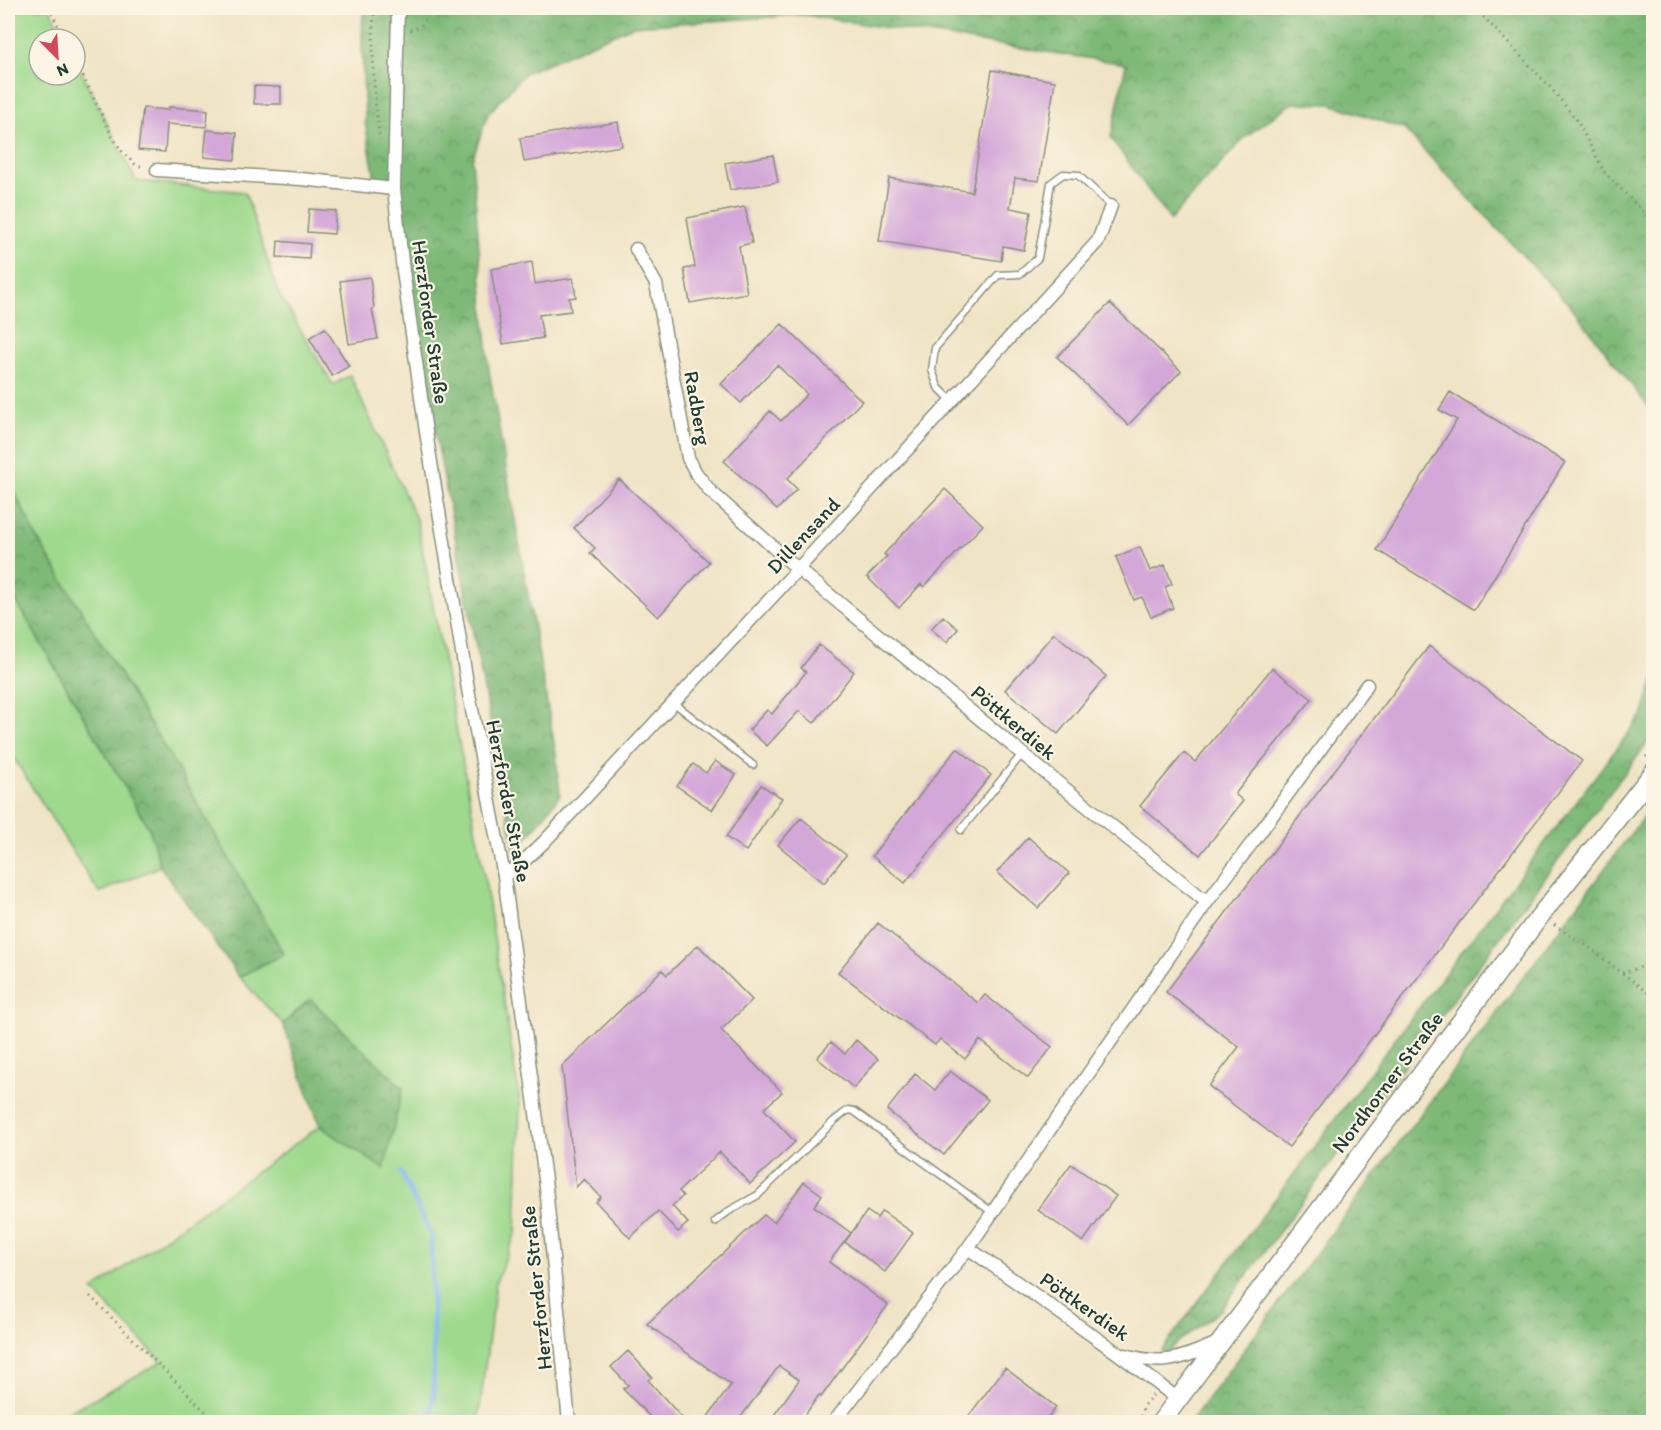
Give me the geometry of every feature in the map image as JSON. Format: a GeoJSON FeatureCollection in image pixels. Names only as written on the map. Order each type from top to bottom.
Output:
{"type":"FeatureCollection","features":[{"type":"Feature","properties":{"kind":"main road","name":"Nordhorner Straße"},"geometry":{"type":"LineString","coordinates":[[1161,1422],[1540,916],[1653,772]]}},
{"type":"Feature","properties":{"kind":"street","name":"Herzforder Straße"},"geometry":{"type":"LineString","coordinates":[[398,8],[394,189],[403,271],[426,432],[468,689],[504,876],[546,1187],[569,1422]]}},
{"type":"Feature","properties":{"kind":"street"},"geometry":{"type":"LineString","coordinates":[[158,170],[301,179],[394,189]]}},
{"type":"Feature","properties":{"kind":"street","name":"Dillensand"},"geometry":{"type":"LineString","coordinates":[[504,876],[524,862],[544,842],[1098,241],[1111,206]]}},
{"type":"Feature","properties":{"kind":"street","name":"Radberg"},"geometry":{"type":"LineString","coordinates":[[636,249],[656,284],[688,458],[710,491],[798,569]]}},
{"type":"Feature","properties":{"kind":"street","name":"Pöttkerdiek"},"geometry":{"type":"LineString","coordinates":[[798,569],[1022,754],[1207,902]]}},
{"type":"Feature","properties":{"kind":"street"},"geometry":{"type":"LineString","coordinates":[[834,1422],[968,1248],[1207,902],[1367,685]]}},
{"type":"Feature","properties":{"kind":"street","name":"Pöttkerdiek"},"geometry":{"type":"LineString","coordinates":[[968,1248],[1116,1352],[1178,1399]]}},
{"type":"Feature","properties":{"kind":"street"},"geometry":{"type":"LineString","coordinates":[[1116,1352],[1146,1361],[1168,1360],[1188,1356],[1224,1340]]}},
{"type":"Feature","properties":{"kind":"lane"},"geometry":{"type":"LineString","coordinates":[[952,402],[938,387],[932,370],[935,348],[998,275],[1020,274],[1038,258],[1051,183],[1063,174],[1078,175],[1111,206]]}},
{"type":"Feature","properties":{"kind":"lane"},"geometry":{"type":"LineString","coordinates":[[674,703],[753,765]]}},
{"type":"Feature","properties":{"kind":"lane"},"geometry":{"type":"LineString","coordinates":[[961,830],[1022,754]]}},
{"type":"Feature","properties":{"kind":"lane"},"geometry":{"type":"LineString","coordinates":[[715,1222],[729,1211],[758,1195],[848,1110],[854,1111],[992,1212]]}},
{"type":"Feature","properties":{"kind":"path"},"geometry":{"type":"LineString","coordinates":[[49,8],[59,27]]}},
{"type":"Feature","properties":{"kind":"path"},"geometry":{"type":"LineString","coordinates":[[374,8],[372,53],[380,142]]}},
{"type":"Feature","properties":{"kind":"path"},"geometry":{"type":"LineString","coordinates":[[397,35],[421,26],[430,8]]}},
{"type":"Feature","properties":{"kind":"path"},"geometry":{"type":"LineString","coordinates":[[1475,8],[1551,88],[1576,119],[1605,173],[1653,222]]}},
{"type":"Feature","properties":{"kind":"path"},"geometry":{"type":"LineString","coordinates":[[87,85],[112,136],[123,153],[136,165],[158,170]]}},
{"type":"Feature","properties":{"kind":"path"},"geometry":{"type":"LineString","coordinates":[[1540,916],[1590,948],[1653,995]]}},
{"type":"Feature","properties":{"kind":"path"},"geometry":{"type":"LineString","coordinates":[[1622,973],[1653,963]]}},
{"type":"Feature","properties":{"kind":"path"},"geometry":{"type":"LineString","coordinates":[[90,1296],[216,1422]]}},
{"type":"Feature","properties":{"kind":"green space"},"geometry":{"type":"Polygon","coordinates":[[[8,8],[49,8],[59,27],[27,27],[27,87],[87,87],[87,83],[136,181],[245,192],[278,292],[333,385],[350,375],[417,521],[484,874],[520,1103],[516,1233],[496,1282],[478,1422],[50,1422],[162,1362],[93,1290],[320,1126],[384,1168],[310,999],[283,1024],[239,977],[283,954],[37,538],[8,479],[8,8]]]}},
{"type":"Feature","properties":{"kind":"green space"},"geometry":{"type":"Polygon","coordinates":[[[363,8],[1653,8],[1653,413],[1574,310],[1404,129],[1331,104],[1292,103],[1244,138],[1170,220],[1111,138],[1126,64],[804,15],[633,26],[525,73],[488,114],[472,160],[489,371],[556,754],[560,795],[515,854],[405,271],[394,189],[376,185],[365,122],[363,8]]]}},
{"type":"Feature","properties":{"kind":"green space"},"geometry":{"type":"Polygon","coordinates":[[[8,479],[37,538],[171,758],[284,954],[239,977],[160,866],[150,830],[8,587],[8,479]]]}},
{"type":"Feature","properties":{"kind":"green space"},"geometry":{"type":"Polygon","coordinates":[[[8,587],[150,830],[160,866],[99,893],[8,749],[8,587]]]}},
{"type":"Feature","properties":{"kind":"green space"},"geometry":{"type":"Polygon","coordinates":[[[1653,680],[1653,736],[1220,1311],[1174,1345],[1162,1359],[1161,1351],[1643,714],[1653,680]]]}},
{"type":"Feature","properties":{"kind":"green space"},"geometry":{"type":"Polygon","coordinates":[[[1653,804],[1653,1422],[1190,1422],[1653,804]]]}},
{"type":"Feature","properties":{"kind":"green space"},"geometry":{"type":"Polygon","coordinates":[[[310,999],[403,1088],[384,1169],[320,1126],[283,1024],[310,999]]]}},
{"type":"Feature","properties":{"kind":"building"},"geometry":{"type":"Polygon","coordinates":[[[992,70],[1055,81],[1039,181],[1015,178],[1010,208],[1031,212],[1024,250],[1003,246],[1001,261],[879,241],[889,178],[972,192],[992,70]]]}},
{"type":"Feature","properties":{"kind":"building"},"geometry":{"type":"Polygon","coordinates":[[[254,86],[281,87],[281,104],[254,104],[254,86]]]}},
{"type":"Feature","properties":{"kind":"building"},"geometry":{"type":"Polygon","coordinates":[[[169,107],[208,110],[207,127],[167,124],[165,152],[138,150],[143,108],[168,110],[169,107]]]}},
{"type":"Feature","properties":{"kind":"building"},"geometry":{"type":"Polygon","coordinates":[[[618,122],[622,146],[524,162],[520,138],[618,122]]]}},
{"type":"Feature","properties":{"kind":"building"},"geometry":{"type":"Polygon","coordinates":[[[207,130],[237,133],[235,160],[204,157],[207,130]]]}},
{"type":"Feature","properties":{"kind":"building"},"geometry":{"type":"Polygon","coordinates":[[[773,155],[778,182],[730,190],[725,163],[773,155]]]}},
{"type":"Feature","properties":{"kind":"building"},"geometry":{"type":"Polygon","coordinates":[[[745,207],[752,243],[739,246],[747,293],[690,303],[684,269],[695,267],[687,218],[745,207]]]}},
{"type":"Feature","properties":{"kind":"building"},"geometry":{"type":"Polygon","coordinates":[[[309,209],[336,211],[334,234],[307,232],[309,209]]]}},
{"type":"Feature","properties":{"kind":"building"},"geometry":{"type":"Polygon","coordinates":[[[278,241],[310,244],[309,259],[277,257],[278,241]]]}},
{"type":"Feature","properties":{"kind":"building"},"geometry":{"type":"Polygon","coordinates":[[[532,262],[535,284],[573,278],[576,297],[569,298],[571,311],[539,315],[543,338],[503,344],[491,269],[532,262]]]}},
{"type":"Feature","properties":{"kind":"building"},"geometry":{"type":"Polygon","coordinates":[[[370,277],[374,308],[372,309],[378,339],[349,344],[340,281],[370,277]]]}},
{"type":"Feature","properties":{"kind":"building"},"geometry":{"type":"Polygon","coordinates":[[[1110,303],[1181,371],[1128,425],[1057,357],[1110,303]]]}},
{"type":"Feature","properties":{"kind":"building"},"geometry":{"type":"Polygon","coordinates":[[[782,324],[862,401],[787,479],[797,489],[777,510],[724,461],[770,411],[781,421],[807,394],[777,365],[741,403],[721,384],[782,324]]]}},
{"type":"Feature","properties":{"kind":"building"},"geometry":{"type":"Polygon","coordinates":[[[325,328],[349,366],[332,376],[309,338],[325,328]]]}},
{"type":"Feature","properties":{"kind":"building"},"geometry":{"type":"Polygon","coordinates":[[[1450,392],[1565,462],[1474,610],[1377,550],[1457,420],[1439,410],[1450,392]]]}},
{"type":"Feature","properties":{"kind":"building"},"geometry":{"type":"Polygon","coordinates":[[[619,479],[709,562],[658,617],[590,553],[595,548],[574,528],[619,479]]]}},
{"type":"Feature","properties":{"kind":"building"},"geometry":{"type":"Polygon","coordinates":[[[945,489],[983,525],[924,587],[921,584],[899,608],[867,577],[887,556],[884,554],[945,489]]]}},
{"type":"Feature","properties":{"kind":"building"},"geometry":{"type":"Polygon","coordinates":[[[1140,547],[1150,571],[1165,565],[1172,584],[1165,587],[1173,608],[1151,617],[1142,597],[1134,600],[1116,557],[1140,547]]]}},
{"type":"Feature","properties":{"kind":"building"},"geometry":{"type":"Polygon","coordinates":[[[943,616],[958,629],[947,642],[931,629],[943,616]]]}},
{"type":"Feature","properties":{"kind":"building"},"geometry":{"type":"Polygon","coordinates":[[[1054,633],[1106,676],[1058,734],[1005,690],[1054,633]]]}},
{"type":"Feature","properties":{"kind":"building"},"geometry":{"type":"Polygon","coordinates":[[[819,645],[854,672],[814,723],[799,711],[767,746],[749,730],[767,710],[772,714],[806,672],[801,668],[819,645]]]}},
{"type":"Feature","properties":{"kind":"building"},"geometry":{"type":"Polygon","coordinates":[[[1429,646],[1582,761],[1289,1147],[1209,1086],[1239,1047],[1166,992],[1429,646]]]}},
{"type":"Feature","properties":{"kind":"building"},"geometry":{"type":"Polygon","coordinates":[[[1272,668],[1312,699],[1235,794],[1243,801],[1200,855],[1140,806],[1184,753],[1195,762],[1272,668]]]}},
{"type":"Feature","properties":{"kind":"building"},"geometry":{"type":"Polygon","coordinates":[[[957,748],[991,775],[905,883],[872,856],[957,748]]]}},
{"type":"Feature","properties":{"kind":"building"},"geometry":{"type":"Polygon","coordinates":[[[715,761],[736,775],[712,810],[677,786],[693,764],[706,773],[715,761]]]}},
{"type":"Feature","properties":{"kind":"building"},"geometry":{"type":"Polygon","coordinates":[[[761,785],[782,798],[746,851],[726,837],[761,785]]]}},
{"type":"Feature","properties":{"kind":"building"},"geometry":{"type":"Polygon","coordinates":[[[801,818],[846,855],[824,883],[778,845],[801,818]]]}},
{"type":"Feature","properties":{"kind":"building"},"geometry":{"type":"Polygon","coordinates":[[[1028,837],[1069,873],[1038,908],[997,872],[1028,837]]]}},
{"type":"Feature","properties":{"kind":"building"},"geometry":{"type":"Polygon","coordinates":[[[878,923],[978,1003],[985,995],[1052,1047],[1028,1078],[980,1040],[965,1059],[940,1039],[935,1045],[838,972],[878,923]]]}},
{"type":"Feature","properties":{"kind":"building"},"geometry":{"type":"Polygon","coordinates":[[[698,945],[752,1000],[721,1030],[782,1092],[764,1109],[795,1142],[750,1184],[720,1152],[679,1191],[683,1196],[672,1206],[688,1223],[678,1232],[658,1211],[630,1238],[596,1202],[601,1197],[584,1179],[576,1187],[562,1066],[662,970],[667,975],[698,945]]]}},
{"type":"Feature","properties":{"kind":"building"},"geometry":{"type":"Polygon","coordinates":[[[856,1040],[878,1059],[854,1088],[817,1058],[831,1042],[845,1054],[856,1040]]]}},
{"type":"Feature","properties":{"kind":"building"},"geometry":{"type":"Polygon","coordinates":[[[950,1071],[988,1100],[944,1155],[887,1110],[915,1074],[935,1090],[950,1071]]]}},
{"type":"Feature","properties":{"kind":"building"},"geometry":{"type":"Polygon","coordinates":[[[1071,1164],[1116,1196],[1083,1242],[1038,1210],[1071,1164]]]}},
{"type":"Feature","properties":{"kind":"building"},"geometry":{"type":"Polygon","coordinates":[[[804,1182],[822,1195],[814,1206],[851,1233],[829,1262],[888,1305],[800,1422],[769,1422],[799,1380],[779,1366],[737,1422],[704,1422],[731,1385],[647,1324],[764,1215],[774,1222],[804,1182]]]}},
{"type":"Feature","properties":{"kind":"building"},"geometry":{"type":"Polygon","coordinates":[[[867,1211],[877,1218],[882,1211],[913,1233],[885,1272],[845,1242],[867,1211]]]}},
{"type":"Feature","properties":{"kind":"building"},"geometry":{"type":"Polygon","coordinates":[[[628,1351],[652,1377],[648,1380],[686,1422],[655,1422],[623,1389],[628,1385],[611,1367],[628,1351]]]}},
{"type":"Feature","properties":{"kind":"building"},"geometry":{"type":"Polygon","coordinates":[[[1005,1368],[1056,1407],[1045,1422],[964,1422],[1005,1368]]]}},
{"type":"Feature","properties":{"kind":"waterway"},"geometry":{"type":"LineString","coordinates":[[401,1173],[431,1234],[434,1394],[429,1422]]}}]}
